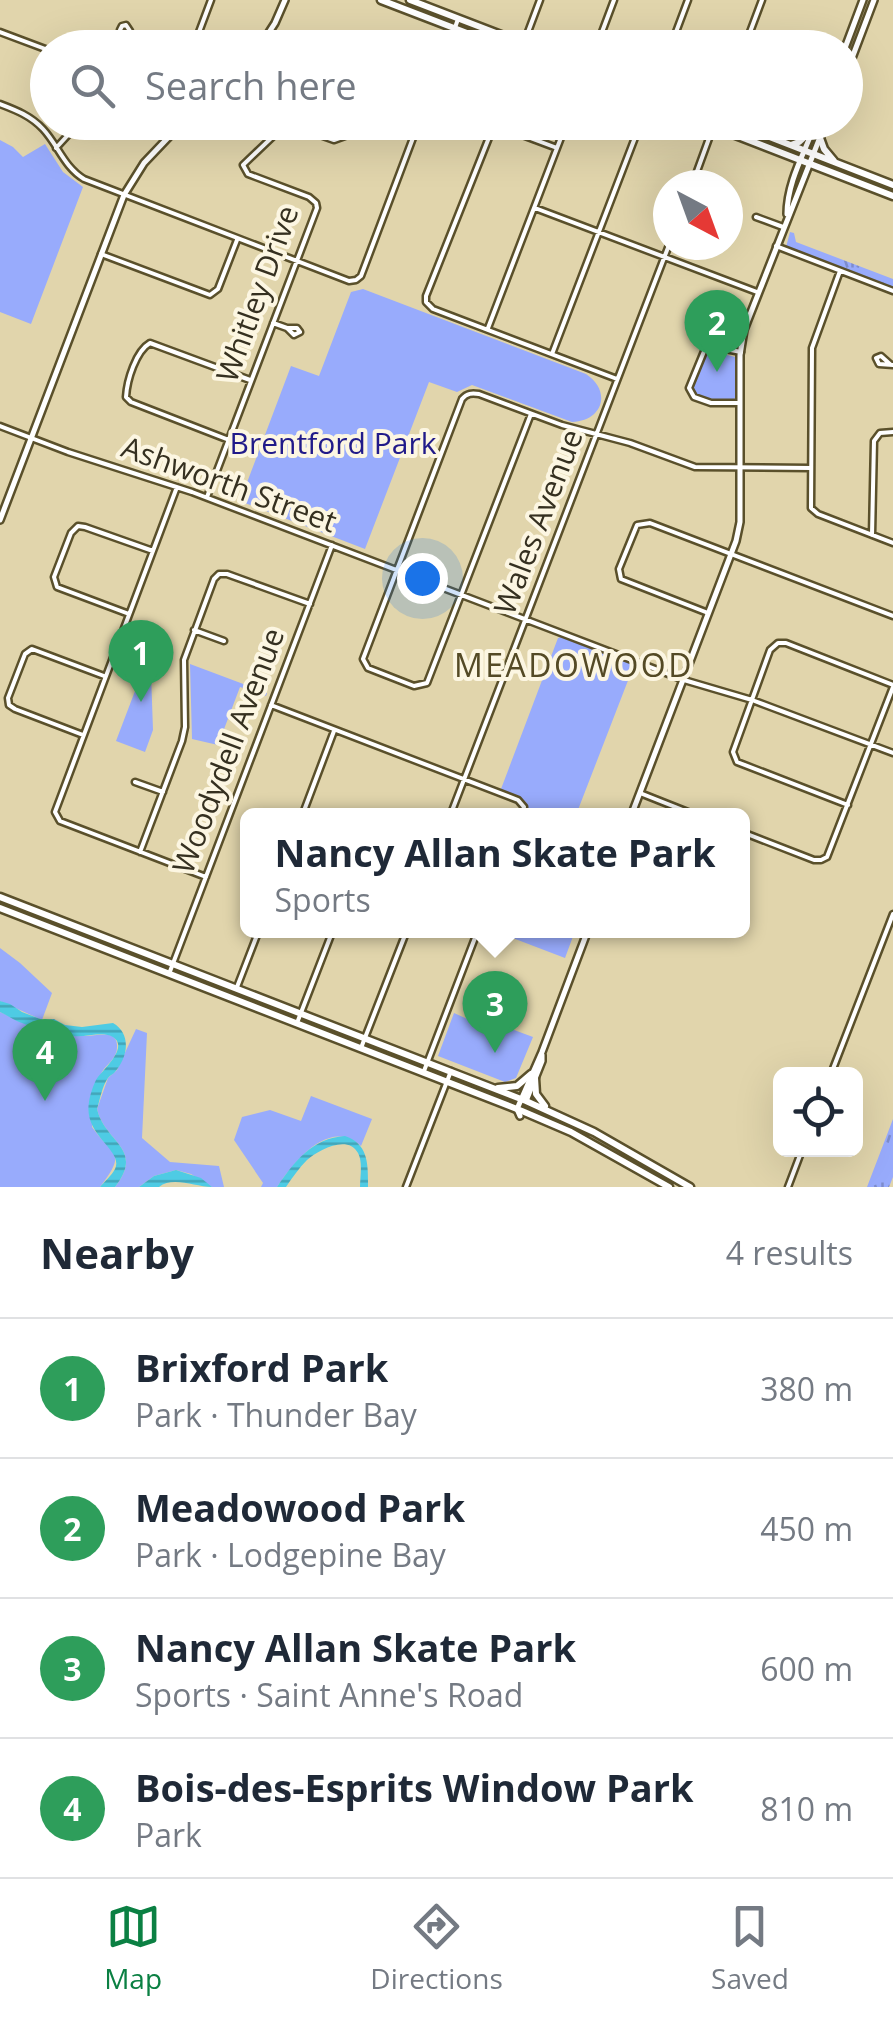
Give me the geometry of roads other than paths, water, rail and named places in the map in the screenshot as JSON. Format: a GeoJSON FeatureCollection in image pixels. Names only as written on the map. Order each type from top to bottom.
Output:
{"type":"FeatureCollection","features":[{"type":"Feature","properties":{"kind":"main road"},"geometry":{"type":"LineString","coordinates":[[381,0],[460,30]]}},
{"type":"Feature","properties":{"kind":"main road"},"geometry":{"type":"LineString","coordinates":[[410,0],[487,30]]}},
{"type":"Feature","properties":{"kind":"main road"},"geometry":{"type":"LineString","coordinates":[[751,140],[893,196]]}},
{"type":"Feature","properties":{"kind":"main road"},"geometry":{"type":"LineString","coordinates":[[776,140],[893,185]]}},
{"type":"Feature","properties":{"kind":"main road"},"geometry":{"type":"LineString","coordinates":[[790,145],[802,140]]}},
{"type":"Feature","properties":{"kind":"main road"},"geometry":{"type":"LineString","coordinates":[[821,140],[834,162]]}},
{"type":"Feature","properties":{"kind":"main road"},"geometry":{"type":"LineString","coordinates":[[0,897],[524,1100],[690,1187]]}},
{"type":"Feature","properties":{"kind":"main road"},"geometry":{"type":"LineString","coordinates":[[0,908],[520,1110],[572,1132],[669,1187]]}},
{"type":"Feature","properties":{"kind":"main road"},"geometry":{"type":"LineString","coordinates":[[299,1024],[303,1015]]}},
{"type":"Feature","properties":{"kind":"main road"},"geometry":{"type":"LineString","coordinates":[[490,1087],[510,1089],[533,1076],[537,1097],[558,1115]]}},
{"type":"Feature","properties":{"kind":"main road"},"geometry":{"type":"LineString","coordinates":[[640,1170],[644,1160]]}},
{"type":"Feature","properties":{"kind":"street"},"geometry":{"type":"LineString","coordinates":[[200,30],[211,0]]}},
{"type":"Feature","properties":{"kind":"street"},"geometry":{"type":"LineString","coordinates":[[271,30],[285,0]]}},
{"type":"Feature","properties":{"kind":"street"},"geometry":{"type":"LineString","coordinates":[[528,30],[540,0]]}},
{"type":"Feature","properties":{"kind":"street"},"geometry":{"type":"LineString","coordinates":[[603,30],[614,0]]}},
{"type":"Feature","properties":{"kind":"street"},"geometry":{"type":"LineString","coordinates":[[677,30],[688,0]]}},
{"type":"Feature","properties":{"kind":"street"},"geometry":{"type":"LineString","coordinates":[[751,30],[762,0]]}},
{"type":"Feature","properties":{"kind":"street"},"geometry":{"type":"LineString","coordinates":[[852,30],[863,0]]}},
{"type":"Feature","properties":{"kind":"street"},"geometry":{"type":"LineString","coordinates":[[863,30],[874,0]]}},
{"type":"Feature","properties":{"kind":"street"},"geometry":{"type":"LineString","coordinates":[[455,28],[459,18]]}},
{"type":"Feature","properties":{"kind":"street"},"geometry":{"type":"LineString","coordinates":[[0,32],[30,43]]}},
{"type":"Feature","properties":{"kind":"street"},"geometry":{"type":"LineString","coordinates":[[0,104],[30,118]]}},
{"type":"Feature","properties":{"kind":"street"},"geometry":{"type":"LineString","coordinates":[[51,140],[76,174],[349,281],[359,278],[412,140]]}},
{"type":"Feature","properties":{"kind":"street"},"geometry":{"type":"LineString","coordinates":[[56,148],[63,140]]}},
{"type":"Feature","properties":{"kind":"street"},"geometry":{"type":"LineString","coordinates":[[0,520],[124,195],[144,163],[166,140]]}},
{"type":"Feature","properties":{"kind":"street","name":"Whitley Drive"},"geometry":{"type":"LineString","coordinates":[[207,498],[317,208],[309,197],[248,174],[243,165],[269,140]]}},
{"type":"Feature","properties":{"kind":"street"},"geometry":{"type":"LineString","coordinates":[[487,140],[426,298],[428,304],[617,379]]}},
{"type":"Feature","properties":{"kind":"street"},"geometry":{"type":"LineString","coordinates":[[536,140],[558,148]]}},
{"type":"Feature","properties":{"kind":"street"},"geometry":{"type":"LineString","coordinates":[[488,330],[561,140]]}},
{"type":"Feature","properties":{"kind":"street"},"geometry":{"type":"LineString","coordinates":[[552,354],[635,140]]}},
{"type":"Feature","properties":{"kind":"street"},"geometry":{"type":"LineString","coordinates":[[698,170],[709,140]]}},
{"type":"Feature","properties":{"kind":"street"},"geometry":{"type":"LineString","coordinates":[[786,217],[786,206],[809,140]]}},
{"type":"Feature","properties":{"kind":"street"},"geometry":{"type":"LineString","coordinates":[[634,808],[732,554],[740,522],[740,352],[745,324],[819,140]]}},
{"type":"Feature","properties":{"kind":"street"},"geometry":{"type":"LineString","coordinates":[[534,208],[653,253]]}},
{"type":"Feature","properties":{"kind":"street"},"geometry":{"type":"LineString","coordinates":[[756,217],[783,227]]}},
{"type":"Feature","properties":{"kind":"street"},"geometry":{"type":"LineString","coordinates":[[101,254],[210,295],[218,290],[238,238]]}},
{"type":"Feature","properties":{"kind":"street"},"geometry":{"type":"LineString","coordinates":[[776,246],[893,291]]}},
{"type":"Feature","properties":{"kind":"street","name":"Wales Avenue"},"geometry":{"type":"LineString","coordinates":[[453,808],[663,260]]}},
{"type":"Feature","properties":{"kind":"street"},"geometry":{"type":"LineString","coordinates":[[672,260],[757,292]]}},
{"type":"Feature","properties":{"kind":"street"},"geometry":{"type":"LineString","coordinates":[[840,271],[812,348],[812,510],[893,543]]}},
{"type":"Feature","properties":{"kind":"street"},"geometry":{"type":"LineString","coordinates":[[273,323],[287,328]]}},
{"type":"Feature","properties":{"kind":"street"},"geometry":{"type":"LineString","coordinates":[[229,440],[131,402],[126,390],[143,347],[153,343],[251,381]]}},
{"type":"Feature","properties":{"kind":"street"},"geometry":{"type":"LineString","coordinates":[[740,352],[714,346],[705,348],[689,388],[694,398],[740,403]]}},
{"type":"Feature","properties":{"kind":"street"},"geometry":{"type":"LineString","coordinates":[[531,414],[427,683],[414,686],[368,668],[363,659],[464,396],[474,393],[531,414],[569,428],[597,433],[696,467],[811,468]]}},
{"type":"Feature","properties":{"kind":"street","name":"Ashworth Street"},"geometry":{"type":"LineString","coordinates":[[0,426],[207,498],[683,680],[752,700],[893,753]]}},
{"type":"Feature","properties":{"kind":"street"},"geometry":{"type":"LineString","coordinates":[[872,535],[874,441],[882,432],[893,432]]}},
{"type":"Feature","properties":{"kind":"street"},"geometry":{"type":"LineString","coordinates":[[177,487],[55,809],[60,821],[206,877]]}},
{"type":"Feature","properties":{"kind":"street"},"geometry":{"type":"LineString","coordinates":[[708,614],[622,579],[619,569],[640,523],[650,523],[893,616]]}},
{"type":"Feature","properties":{"kind":"street"},"geometry":{"type":"LineString","coordinates":[[129,614],[56,587],[54,577],[70,532],[85,526],[153,551]]}},
{"type":"Feature","properties":{"kind":"street","name":"Woodydell Avenue"},"geometry":{"type":"LineString","coordinates":[[169,974],[332,545]]}},
{"type":"Feature","properties":{"kind":"street"},"geometry":{"type":"LineString","coordinates":[[140,852],[184,736],[184,655],[214,579],[219,574],[231,575],[310,604]]}},
{"type":"Feature","properties":{"kind":"street"},"geometry":{"type":"LineString","coordinates":[[194,630],[224,642]]}},
{"type":"Feature","properties":{"kind":"street"},"geometry":{"type":"LineString","coordinates":[[750,835],[814,860],[827,857],[848,805],[893,686],[781,642],[772,648],[733,750],[735,760],[848,805]]}},
{"type":"Feature","properties":{"kind":"street"},"geometry":{"type":"LineString","coordinates":[[83,735],[15,709],[8,698],[29,650],[36,649],[105,676]]}},
{"type":"Feature","properties":{"kind":"street"},"geometry":{"type":"LineString","coordinates":[[271,705],[518,800],[524,808]]}},
{"type":"Feature","properties":{"kind":"street"},"geometry":{"type":"LineString","coordinates":[[305,808],[334,730]]}},
{"type":"Feature","properties":{"kind":"street"},"geometry":{"type":"LineString","coordinates":[[135,782],[163,792]]}},
{"type":"Feature","properties":{"kind":"street"},"geometry":{"type":"LineString","coordinates":[[640,793],[678,808]]}},
{"type":"Feature","properties":{"kind":"street"},"geometry":{"type":"LineString","coordinates":[[834,1067],[893,914]]}},
{"type":"Feature","properties":{"kind":"street"},"geometry":{"type":"LineString","coordinates":[[233,998],[255,938]]}},
{"type":"Feature","properties":{"kind":"street"},"geometry":{"type":"LineString","coordinates":[[303,1015],[330,938]]}},
{"type":"Feature","properties":{"kind":"street"},"geometry":{"type":"LineString","coordinates":[[361,1048],[404,938]]}},
{"type":"Feature","properties":{"kind":"street"},"geometry":{"type":"LineString","coordinates":[[423,1073],[475,938]]}},
{"type":"Feature","properties":{"kind":"street"},"geometry":{"type":"LineString","coordinates":[[520,1110],[542,1061],[585,938]]}},
{"type":"Feature","properties":{"kind":"street"},"geometry":{"type":"LineString","coordinates":[[406,1187],[451,1072]]}},
{"type":"Feature","properties":{"kind":"street"},"geometry":{"type":"LineString","coordinates":[[788,1187],[799,1157]]}},
{"type":"Feature","properties":{"kind":"place","name":"Meadowood Park"},"geometry":{"type":"Point","coordinates":[717,372]}},
{"type":"Feature","properties":{"kind":"place","name":"Brixford Park"},"geometry":{"type":"Point","coordinates":[141,702]}},
{"type":"Feature","properties":{"kind":"place","name":"Nancy Allan Skate Park"},"geometry":{"type":"Point","coordinates":[495,1053]}},
{"type":"Feature","properties":{"kind":"place","name":"Bois-des-Esprits Window Park"},"geometry":{"type":"Point","coordinates":[45,1101]}},
{"type":"Feature","properties":{"kind":"district","name":"MEADOWOOD"},"geometry":{"type":"Point","coordinates":[574,666]}},
{"type":"Feature","properties":{"kind":"park label","name":"Brentford Park"},"geometry":{"type":"Point","coordinates":[333,444]}}]}
